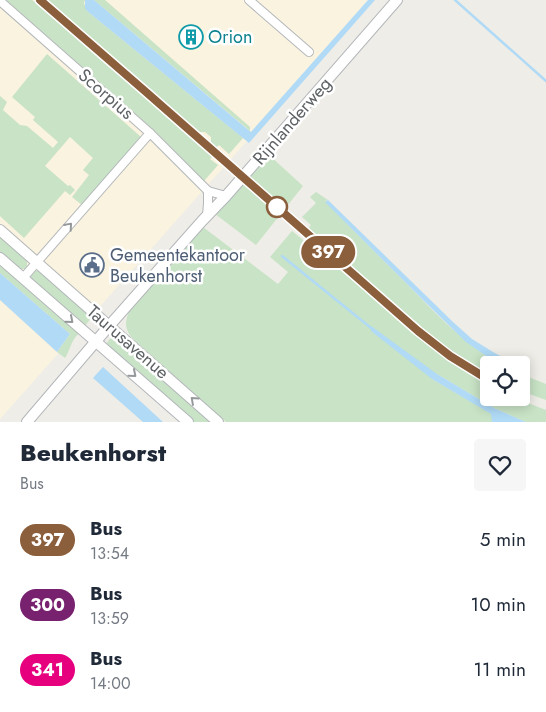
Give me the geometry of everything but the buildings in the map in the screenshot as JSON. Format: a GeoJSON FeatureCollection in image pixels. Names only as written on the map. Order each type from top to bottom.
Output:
{"type":"FeatureCollection","features":[{"type":"Feature","properties":{"kind":"street"},"geometry":{"type":"LineString","coordinates":[[249,0],[309,52]]}},
{"type":"Feature","properties":{"kind":"street","name":"Rijnlanderweg"},"geometry":{"type":"LineString","coordinates":[[28,422],[109,326],[226,196],[397,0]]}},
{"type":"Feature","properties":{"kind":"street","name":"Scorpius"},"geometry":{"type":"LineString","coordinates":[[0,1],[150,133],[208,191],[226,196]]}},
{"type":"Feature","properties":{"kind":"street"},"geometry":{"type":"LineString","coordinates":[[23,278],[150,133]]}},
{"type":"Feature","properties":{"kind":"street"},"geometry":{"type":"LineString","coordinates":[[207,216],[208,191]]}},
{"type":"Feature","properties":{"kind":"street","name":"Taurusavenue"},"geometry":{"type":"LineString","coordinates":[[0,230],[218,422]]}},
{"type":"Feature","properties":{"kind":"street","name":"Taurusavenue"},"geometry":{"type":"LineString","coordinates":[[0,258],[188,422]]}},
{"type":"Feature","properties":{"kind":"shaded area"},"geometry":{"type":"Polygon","coordinates":[[[0,0],[372,0],[0,419],[0,0]]]}},
{"type":"Feature","properties":{"kind":"green space"},"geometry":{"type":"Polygon","coordinates":[[[6,0],[32,0],[48,11],[213,156],[210,159],[218,165],[204,181],[156,132],[6,0]]]}},
{"type":"Feature","properties":{"kind":"green space"},"geometry":{"type":"Polygon","coordinates":[[[48,0],[85,0],[84,3],[87,11],[243,138],[229,154],[219,145],[216,148],[211,143],[211,137],[205,132],[199,132],[48,0]]]}},
{"type":"Feature","properties":{"kind":"green space"},"geometry":{"type":"Polygon","coordinates":[[[94,0],[105,0],[250,127],[250,131],[94,0]]]}},
{"type":"Feature","properties":{"kind":"green space"},"geometry":{"type":"Polygon","coordinates":[[[47,54],[141,139],[82,205],[72,197],[89,175],[83,170],[93,158],[70,137],[45,166],[75,190],[70,195],[65,191],[24,238],[0,216],[0,96],[7,102],[3,110],[20,125],[27,126],[53,148],[58,142],[33,120],[35,117],[12,97],[47,54]]]}},
{"type":"Feature","properties":{"kind":"green space"},"geometry":{"type":"Polygon","coordinates":[[[269,155],[303,186],[256,245],[215,214],[269,155]]]}},
{"type":"Feature","properties":{"kind":"green space"},"geometry":{"type":"Polygon","coordinates":[[[316,192],[328,200],[325,201],[428,306],[451,328],[487,356],[480,356],[480,369],[442,345],[308,229],[311,225],[302,217],[316,203],[310,197],[316,192]]]}},
{"type":"Feature","properties":{"kind":"green space"},"geometry":{"type":"Polygon","coordinates":[[[203,227],[278,284],[288,272],[270,257],[292,231],[371,295],[432,348],[480,380],[480,400],[437,374],[432,379],[492,414],[492,422],[226,422],[133,339],[126,325],[129,311],[203,227]]]}},
{"type":"Feature","properties":{"kind":"green space"},"geometry":{"type":"Polygon","coordinates":[[[0,235],[27,259],[25,269],[17,269],[0,253],[0,235]]]}},
{"type":"Feature","properties":{"kind":"green space"},"geometry":{"type":"Polygon","coordinates":[[[0,263],[79,333],[65,358],[57,352],[70,334],[0,273],[0,263]]]}},
{"type":"Feature","properties":{"kind":"green space"},"geometry":{"type":"Polygon","coordinates":[[[35,271],[41,272],[92,317],[84,327],[31,279],[35,271]]]}},
{"type":"Feature","properties":{"kind":"green space"},"geometry":{"type":"Polygon","coordinates":[[[113,335],[210,422],[193,422],[109,350],[106,344],[113,335]]]}},
{"type":"Feature","properties":{"kind":"green space"},"geometry":{"type":"Polygon","coordinates":[[[530,378],[546,384],[546,400],[530,394],[530,378]]]}},
{"type":"Feature","properties":{"kind":"green space"},"geometry":{"type":"Polygon","coordinates":[[[530,404],[546,410],[546,422],[526,422],[491,406],[530,406],[530,404]]]}},
{"type":"Feature","properties":{"kind":"water"},"geometry":{"type":"Polygon","coordinates":[[[85,0],[94,0],[251,132],[368,0],[375,0],[249,143],[87,11],[85,0]]]}},
{"type":"Feature","properties":{"kind":"water"},"geometry":{"type":"Polygon","coordinates":[[[328,200],[472,339],[500,356],[486,356],[466,342],[325,202],[328,200]]]}},
{"type":"Feature","properties":{"kind":"water"},"geometry":{"type":"Polygon","coordinates":[[[0,273],[70,334],[57,352],[0,300],[0,273]]]}},
{"type":"Feature","properties":{"kind":"water"},"geometry":{"type":"Polygon","coordinates":[[[371,326],[437,374],[480,400],[480,406],[491,406],[526,422],[492,422],[491,414],[432,379],[371,331],[371,326]]]}},
{"type":"Feature","properties":{"kind":"water"},"geometry":{"type":"Polygon","coordinates":[[[103,367],[163,422],[143,422],[93,378],[103,367]]]}},
{"type":"Feature","properties":{"kind":"waterway"},"geometry":{"type":"LineString","coordinates":[[455,0],[546,81]]}},
{"type":"Feature","properties":{"kind":"waterway"},"geometry":{"type":"LineString","coordinates":[[282,256],[371,328]]}},
{"type":"Feature","properties":{"kind":"bus line","name":"397"},"geometry":{"type":"LineString","coordinates":[[40,0],[418,331],[450,356],[480,375]]}},
{"type":"Feature","properties":{"kind":"place","name":"Orion"},"geometry":{"type":"Point","coordinates":[191,37]}},
{"type":"Feature","properties":{"kind":"place","name":"Gemeentekantoor Beukenhorst"},"geometry":{"type":"Point","coordinates":[92,265]}}]}
